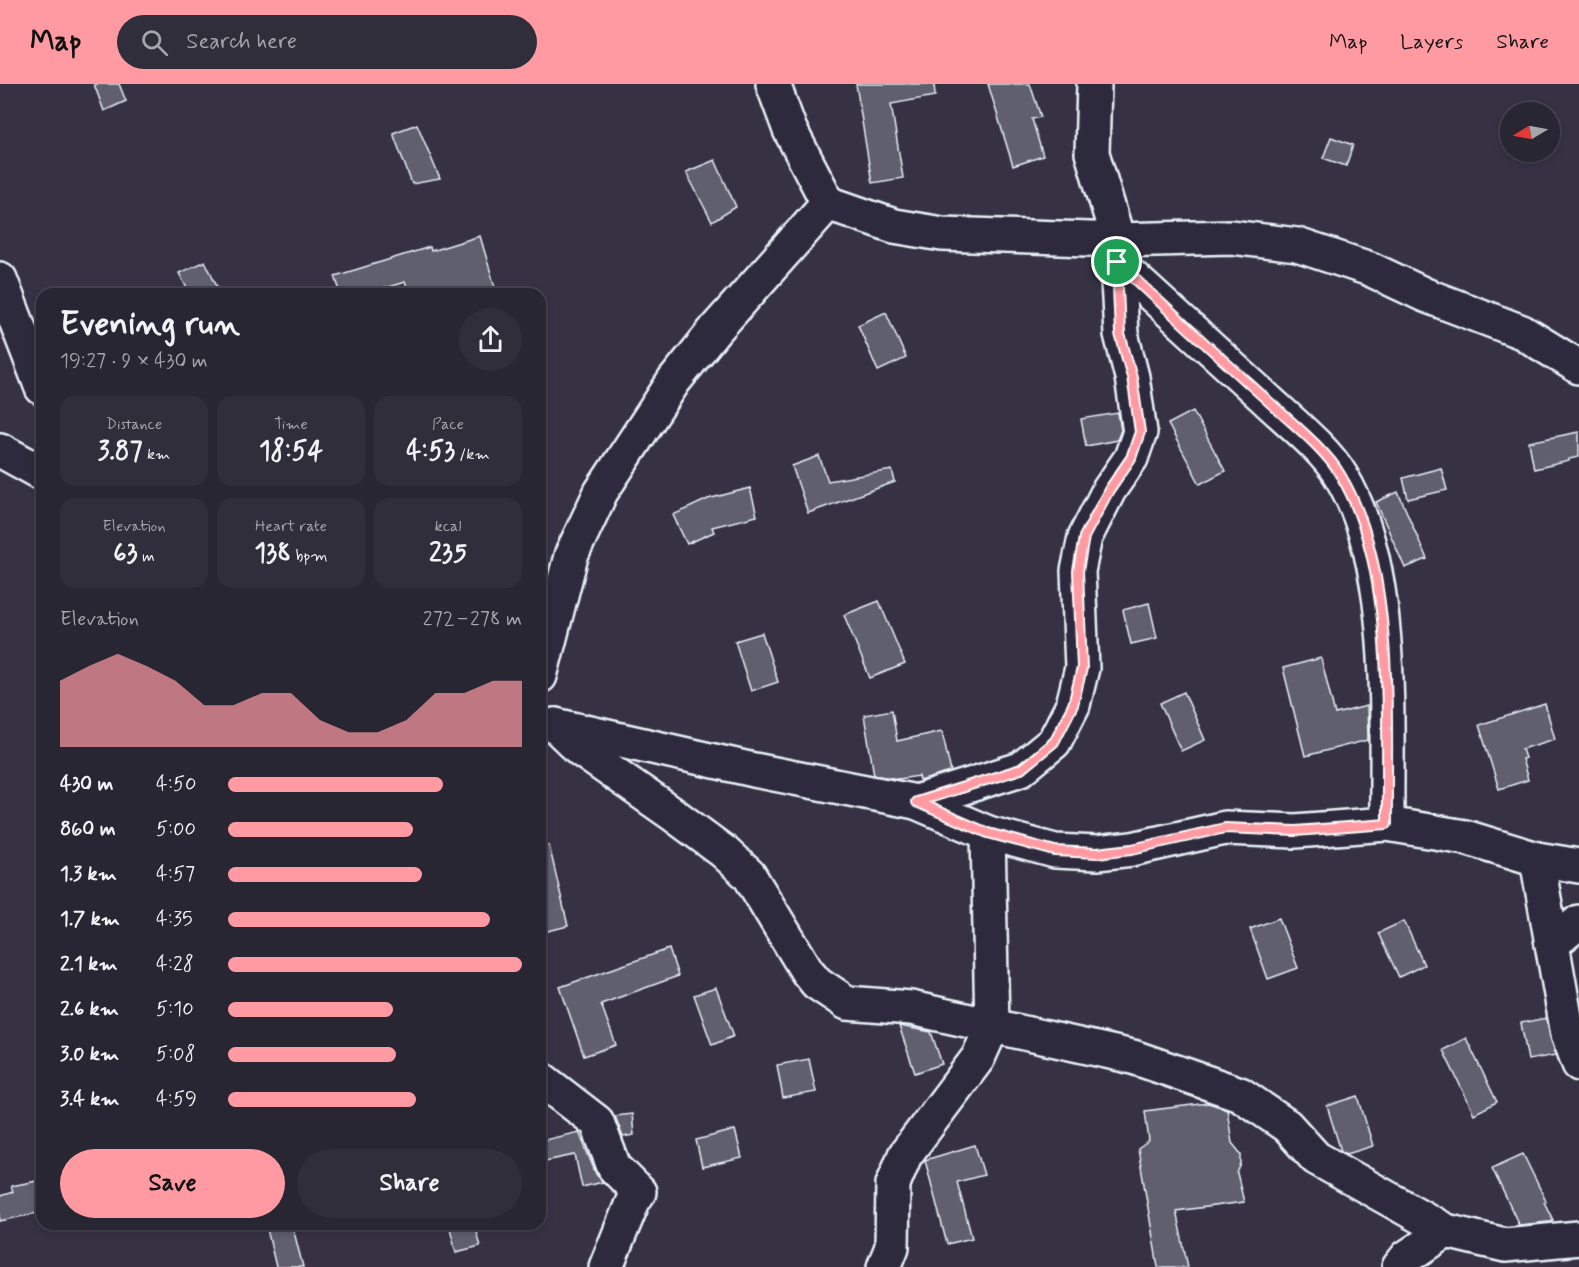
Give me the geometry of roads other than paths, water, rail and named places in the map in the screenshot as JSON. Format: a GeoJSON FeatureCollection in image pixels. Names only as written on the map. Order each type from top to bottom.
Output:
{"type":"FeatureCollection","features":[{"type":"Feature","properties":{"kind":"street"},"geometry":{"type":"LineString","coordinates":[[774,84],[790,130],[828,203],[894,226],[942,234],[1117,251],[1231,237],[1297,245],[1370,270],[1425,295],[1522,332],[1579,367]]}},
{"type":"Feature","properties":{"kind":"street"},"geometry":{"type":"LineString","coordinates":[[916,802],[1021,769],[1054,742],[1073,705],[1082,668],[1078,571],[1084,537],[1109,490],[1131,458],[1140,432],[1132,377],[1120,334],[1117,251],[1092,153],[1094,84]]}},
{"type":"Feature","properties":{"kind":"street"},"geometry":{"type":"LineString","coordinates":[[546,653],[571,556],[602,492],[674,381],[715,330],[828,203]]}},
{"type":"Feature","properties":{"kind":"street"},"geometry":{"type":"LineString","coordinates":[[1117,251],[1307,437],[1341,474],[1358,508],[1381,601],[1386,706],[1387,824]]}},
{"type":"Feature","properties":{"kind":"street"},"geometry":{"type":"LineString","coordinates":[[0,279],[36,372]]}},
{"type":"Feature","properties":{"kind":"street"},"geometry":{"type":"LineString","coordinates":[[0,450],[36,470]]}},
{"type":"Feature","properties":{"kind":"street"},"geometry":{"type":"LineString","coordinates":[[547,721],[754,770],[916,802],[988,833],[1055,851],[1097,853],[1132,849],[1225,828],[1295,831],[1387,824],[1466,837],[1537,860],[1579,866]]}},
{"type":"Feature","properties":{"kind":"street"},"geometry":{"type":"LineString","coordinates":[[547,721],[581,750],[724,852],[749,875],[807,971],[817,983],[847,1003],[911,1008],[1133,1057],[1240,1094],[1287,1126],[1316,1158],[1446,1231],[1505,1245],[1579,1238]]}},
{"type":"Feature","properties":{"kind":"street"},"geometry":{"type":"LineString","coordinates":[[884,1267],[892,1247],[893,1184],[905,1155],[978,1058],[992,1027],[988,833]]}},
{"type":"Feature","properties":{"kind":"street"},"geometry":{"type":"LineString","coordinates":[[1537,860],[1568,1034],[1579,1064]]}},
{"type":"Feature","properties":{"kind":"street"},"geometry":{"type":"LineString","coordinates":[[1552,944],[1579,921]]}},
{"type":"Feature","properties":{"kind":"street"},"geometry":{"type":"LineString","coordinates":[[546,1083],[597,1122],[614,1167],[639,1192],[633,1201],[606,1267]]}},
{"type":"Feature","properties":{"kind":"street"},"geometry":{"type":"LineString","coordinates":[[1399,1267],[1407,1257],[1446,1231]]}}]}
